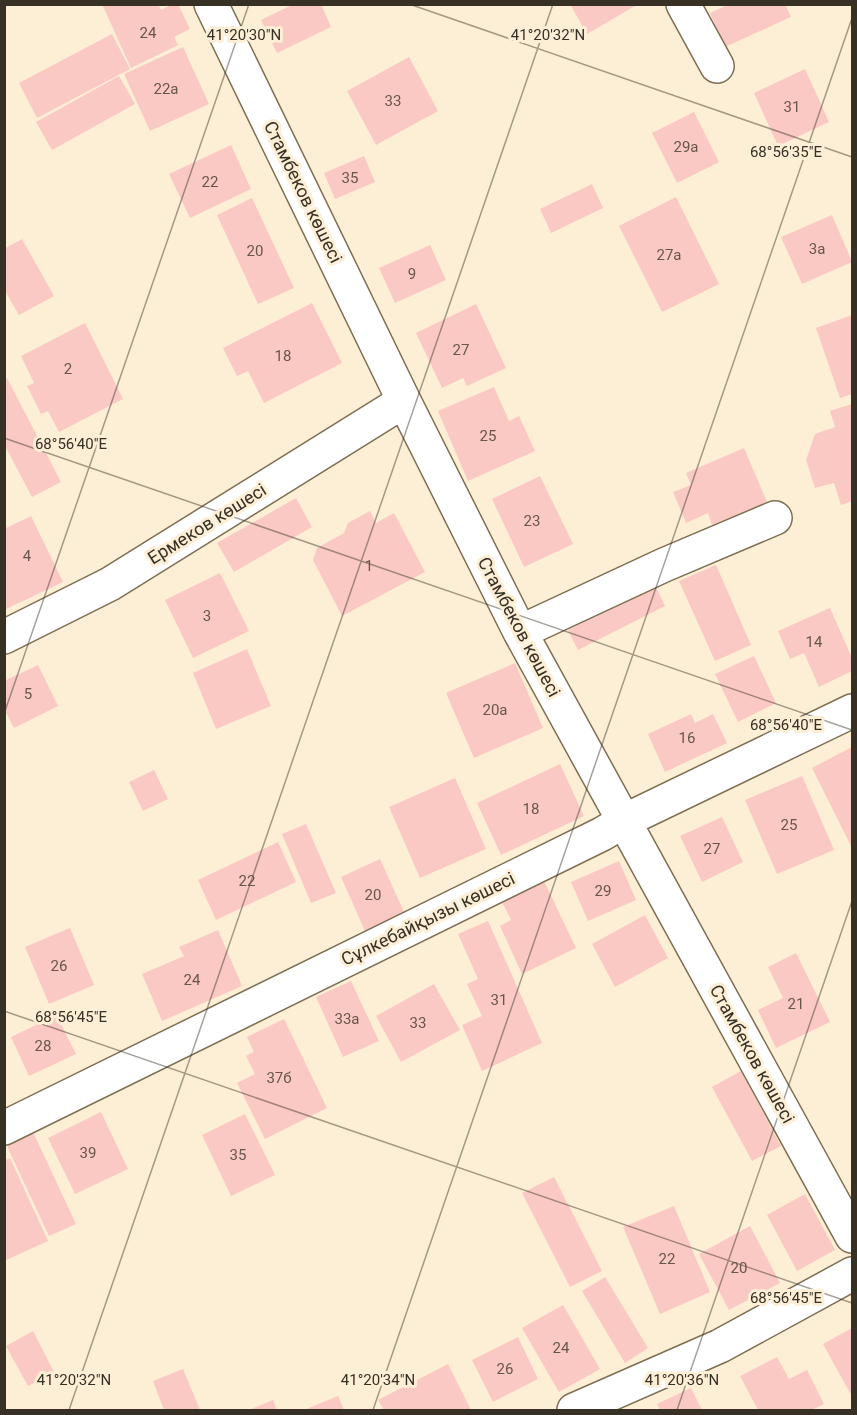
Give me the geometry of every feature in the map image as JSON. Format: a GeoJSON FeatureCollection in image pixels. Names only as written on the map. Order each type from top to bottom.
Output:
{"type":"FeatureCollection","features":[{"type":"Feature","properties":{"kind":"street","name":"Стамбеков көшесі"},"geometry":{"type":"LineString","coordinates":[[211,4],[404,401],[520,632],[852,1236]]}},
{"type":"Feature","properties":{"kind":"street"},"geometry":{"type":"LineString","coordinates":[[683,4],[717,66]]}},
{"type":"Feature","properties":{"kind":"street","name":"Ермеков көшесі"},"geometry":{"type":"LineString","coordinates":[[4,637],[110,584],[404,401]]}},
{"type":"Feature","properties":{"kind":"street"},"geometry":{"type":"LineString","coordinates":[[520,632],[664,565],[775,518]]}},
{"type":"Feature","properties":{"kind":"street","name":"Сұлкебайқызы көшесі"},"geometry":{"type":"LineString","coordinates":[[4,1128],[602,834],[624,821],[852,711]]}},
{"type":"Feature","properties":{"kind":"street"},"geometry":{"type":"LineString","coordinates":[[574,1410],[720,1346],[852,1274]]}},
{"type":"Feature","properties":{"kind":"building"},"geometry":{"type":"Polygon","coordinates":[[[102,4],[158,4],[161,10],[178,4],[190,29],[174,37],[178,45],[131,68],[102,4]]]}},
{"type":"Feature","properties":{"kind":"building"},"geometry":{"type":"Polygon","coordinates":[[[294,4],[321,4],[331,27],[277,53],[261,20],[294,4]]]}},
{"type":"Feature","properties":{"kind":"building"},"geometry":{"type":"Polygon","coordinates":[[[570,4],[634,4],[635,6],[587,34],[570,4]]]}},
{"type":"Feature","properties":{"kind":"building"},"geometry":{"type":"Polygon","coordinates":[[[730,4],[785,4],[791,17],[725,47],[710,13],[730,4]]]}},
{"type":"Feature","properties":{"kind":"building"},"geometry":{"type":"Polygon","coordinates":[[[112,34],[130,69],[37,118],[19,83],[112,34]]]}},
{"type":"Feature","properties":{"kind":"building"},"geometry":{"type":"Polygon","coordinates":[[[183,47],[209,104],[150,131],[124,74],[183,47]]]}},
{"type":"Feature","properties":{"kind":"building"},"geometry":{"type":"Polygon","coordinates":[[[409,57],[438,111],[376,145],[347,91],[409,57]]]}},
{"type":"Feature","properties":{"kind":"building"},"geometry":{"type":"Polygon","coordinates":[[[805,69],[829,122],[778,146],[754,93],[805,69]]]}},
{"type":"Feature","properties":{"kind":"building"},"geometry":{"type":"Polygon","coordinates":[[[119,76],[135,104],[52,150],[36,122],[119,76]]]}},
{"type":"Feature","properties":{"kind":"building"},"geometry":{"type":"Polygon","coordinates":[[[694,112],[719,162],[677,183],[652,133],[694,112]]]}},
{"type":"Feature","properties":{"kind":"building"},"geometry":{"type":"Polygon","coordinates":[[[231,145],[251,189],[190,218],[169,174],[231,145]]]}},
{"type":"Feature","properties":{"kind":"building"},"geometry":{"type":"Polygon","coordinates":[[[364,156],[375,182],[335,199],[324,173],[364,156]]]}},
{"type":"Feature","properties":{"kind":"building"},"geometry":{"type":"Polygon","coordinates":[[[592,184],[603,208],[551,233],[540,209],[592,184]]]}},
{"type":"Feature","properties":{"kind":"building"},"geometry":{"type":"Polygon","coordinates":[[[676,197],[719,284],[662,312],[619,226],[676,197]]]}},
{"type":"Feature","properties":{"kind":"building"},"geometry":{"type":"Polygon","coordinates":[[[252,198],[294,288],[258,304],[217,215],[252,198]]]}},
{"type":"Feature","properties":{"kind":"building"},"geometry":{"type":"Polygon","coordinates":[[[832,215],[852,262],[802,284],[781,237],[832,215]]]}},
{"type":"Feature","properties":{"kind":"building"},"geometry":{"type":"Polygon","coordinates":[[[22,239],[54,296],[19,315],[4,289],[4,249],[22,239]]]}},
{"type":"Feature","properties":{"kind":"building"},"geometry":{"type":"Polygon","coordinates":[[[430,245],[446,280],[395,303],[379,268],[430,245]]]}},
{"type":"Feature","properties":{"kind":"building"},"geometry":{"type":"Polygon","coordinates":[[[312,303],[342,363],[264,403],[248,371],[237,376],[223,348],[312,303]]]}},
{"type":"Feature","properties":{"kind":"building"},"geometry":{"type":"Polygon","coordinates":[[[476,304],[506,368],[467,386],[463,378],[442,388],[416,333],[476,304]]]}},
{"type":"Feature","properties":{"kind":"building"},"geometry":{"type":"Polygon","coordinates":[[[852,315],[852,394],[840,398],[816,328],[852,315]]]}},
{"type":"Feature","properties":{"kind":"building"},"geometry":{"type":"Polygon","coordinates":[[[85,323],[123,399],[59,432],[48,411],[41,414],[27,386],[34,383],[21,356],[85,323]]]}},
{"type":"Feature","properties":{"kind":"building"},"geometry":{"type":"Polygon","coordinates":[[[7,378],[61,482],[32,497],[4,444],[4,380],[7,378]]]}},
{"type":"Feature","properties":{"kind":"building"},"geometry":{"type":"Polygon","coordinates":[[[494,387],[509,421],[519,416],[535,451],[468,481],[438,411],[494,387]]]}},
{"type":"Feature","properties":{"kind":"building"},"geometry":{"type":"Polygon","coordinates":[[[852,404],[852,501],[841,505],[834,483],[815,488],[806,460],[815,434],[835,427],[830,411],[852,404]]]}},
{"type":"Feature","properties":{"kind":"building"},"geometry":{"type":"Polygon","coordinates":[[[744,448],[767,502],[712,525],[708,513],[686,523],[673,492],[691,485],[686,473],[744,448]]]}},
{"type":"Feature","properties":{"kind":"building"},"geometry":{"type":"Polygon","coordinates":[[[540,476],[573,544],[524,567],[492,499],[540,476]]]}},
{"type":"Feature","properties":{"kind":"building"},"geometry":{"type":"Polygon","coordinates":[[[296,498],[312,527],[234,572],[217,543],[296,498]]]}},
{"type":"Feature","properties":{"kind":"building"},"geometry":{"type":"Polygon","coordinates":[[[370,511],[376,523],[394,513],[425,572],[342,616],[313,560],[317,548],[344,533],[348,523],[370,511]]]}},
{"type":"Feature","properties":{"kind":"building"},"geometry":{"type":"Polygon","coordinates":[[[31,516],[63,582],[4,610],[4,529],[31,516]]]}},
{"type":"Feature","properties":{"kind":"building"},"geometry":{"type":"Polygon","coordinates":[[[716,565],[751,645],[715,661],[679,581],[716,565]]]}},
{"type":"Feature","properties":{"kind":"building"},"geometry":{"type":"Polygon","coordinates":[[[220,573],[249,631],[193,658],[165,600],[220,573]]]}},
{"type":"Feature","properties":{"kind":"building"},"geometry":{"type":"Polygon","coordinates":[[[655,585],[665,606],[578,650],[568,630],[655,585]]]}},
{"type":"Feature","properties":{"kind":"building"},"geometry":{"type":"Polygon","coordinates":[[[830,608],[852,658],[852,671],[819,687],[804,653],[790,659],[778,631],[830,608]]]}},
{"type":"Feature","properties":{"kind":"building"},"geometry":{"type":"Polygon","coordinates":[[[247,649],[271,706],[216,729],[193,673],[247,649]]]}},
{"type":"Feature","properties":{"kind":"building"},"geometry":{"type":"Polygon","coordinates":[[[754,656],[776,703],[738,722],[715,674],[754,656]]]}},
{"type":"Feature","properties":{"kind":"building"},"geometry":{"type":"Polygon","coordinates":[[[515,663],[543,728],[474,758],[446,693],[515,663]]]}},
{"type":"Feature","properties":{"kind":"building"},"geometry":{"type":"Polygon","coordinates":[[[38,665],[58,706],[14,728],[4,709],[4,681],[38,665]]]}},
{"type":"Feature","properties":{"kind":"building"},"geometry":{"type":"Polygon","coordinates":[[[691,714],[695,723],[713,714],[727,743],[665,772],[648,734],[691,714]]]}},
{"type":"Feature","properties":{"kind":"building"},"geometry":{"type":"Polygon","coordinates":[[[852,747],[852,848],[812,768],[852,747]]]}},
{"type":"Feature","properties":{"kind":"building"},"geometry":{"type":"Polygon","coordinates":[[[560,764],[584,816],[501,855],[477,803],[560,764]]]}},
{"type":"Feature","properties":{"kind":"building"},"geometry":{"type":"Polygon","coordinates":[[[154,770],[168,799],[143,811],[129,782],[154,770]]]}},
{"type":"Feature","properties":{"kind":"building"},"geometry":{"type":"Polygon","coordinates":[[[802,776],[834,850],[777,874],[745,800],[802,776]]]}},
{"type":"Feature","properties":{"kind":"building"},"geometry":{"type":"Polygon","coordinates":[[[455,778],[486,849],[420,878],[389,807],[455,778]]]}},
{"type":"Feature","properties":{"kind":"building"},"geometry":{"type":"Polygon","coordinates":[[[722,817],[743,862],[702,882],[680,836],[722,817]]]}},
{"type":"Feature","properties":{"kind":"building"},"geometry":{"type":"Polygon","coordinates":[[[306,824],[336,893],[311,903],[282,834],[306,824]]]}},
{"type":"Feature","properties":{"kind":"building"},"geometry":{"type":"Polygon","coordinates":[[[278,842],[296,882],[216,920],[198,880],[278,842]]]}},
{"type":"Feature","properties":{"kind":"building"},"geometry":{"type":"Polygon","coordinates":[[[380,859],[404,912],[365,931],[341,877],[380,859]]]}},
{"type":"Feature","properties":{"kind":"building"},"geometry":{"type":"Polygon","coordinates":[[[619,861],[636,900],[588,921],[571,882],[619,861]]]}},
{"type":"Feature","properties":{"kind":"building"},"geometry":{"type":"Polygon","coordinates":[[[544,881],[576,948],[522,974],[500,926],[511,920],[502,902],[544,881]]]}},
{"type":"Feature","properties":{"kind":"building"},"geometry":{"type":"Polygon","coordinates":[[[645,915],[668,958],[615,987],[592,944],[645,915]]]}},
{"type":"Feature","properties":{"kind":"building"},"geometry":{"type":"Polygon","coordinates":[[[488,921],[542,1043],[482,1071],[462,1025],[482,1016],[467,984],[478,979],[458,934],[488,921]]]}},
{"type":"Feature","properties":{"kind":"building"},"geometry":{"type":"Polygon","coordinates":[[[70,928],[94,985],[49,1004],[25,947],[70,928]]]}},
{"type":"Feature","properties":{"kind":"building"},"geometry":{"type":"Polygon","coordinates":[[[218,930],[242,986],[162,1021],[142,974],[184,956],[179,947],[218,930]]]}},
{"type":"Feature","properties":{"kind":"building"},"geometry":{"type":"Polygon","coordinates":[[[796,953],[830,1022],[776,1048],[758,1010],[783,998],[768,967],[796,953]]]}},
{"type":"Feature","properties":{"kind":"building"},"geometry":{"type":"Polygon","coordinates":[[[351,981],[379,1041],[343,1057],[316,997],[351,981]]]}},
{"type":"Feature","properties":{"kind":"building"},"geometry":{"type":"Polygon","coordinates":[[[434,984],[460,1030],[401,1062],[376,1016],[434,984]]]}},
{"type":"Feature","properties":{"kind":"building"},"geometry":{"type":"Polygon","coordinates":[[[54,1010],[76,1054],[29,1076],[11,1037],[36,1025],[33,1020],[54,1010]]]}},
{"type":"Feature","properties":{"kind":"building"},"geometry":{"type":"Polygon","coordinates":[[[284,1019],[327,1108],[265,1139],[237,1083],[255,1074],[246,1056],[254,1052],[247,1037],[284,1019]]]}},
{"type":"Feature","properties":{"kind":"building"},"geometry":{"type":"Polygon","coordinates":[[[741,1071],[781,1146],[752,1161],[712,1087],[741,1071]]]}},
{"type":"Feature","properties":{"kind":"building"},"geometry":{"type":"Polygon","coordinates":[[[101,1112],[128,1169],[75,1194],[48,1138],[101,1112]]]}},
{"type":"Feature","properties":{"kind":"building"},"geometry":{"type":"Polygon","coordinates":[[[245,1114],[275,1175],[231,1196],[202,1135],[245,1114]]]}},
{"type":"Feature","properties":{"kind":"building"},"geometry":{"type":"Polygon","coordinates":[[[33,1132],[76,1224],[49,1236],[6,1144],[33,1132]]]}},
{"type":"Feature","properties":{"kind":"building"},"geometry":{"type":"Polygon","coordinates":[[[10,1158],[48,1241],[4,1261],[4,1161],[10,1158]]]}},
{"type":"Feature","properties":{"kind":"building"},"geometry":{"type":"Polygon","coordinates":[[[554,1177],[602,1271],[570,1287],[522,1193],[554,1177]]]}},
{"type":"Feature","properties":{"kind":"building"},"geometry":{"type":"Polygon","coordinates":[[[805,1194],[835,1250],[797,1271],[767,1215],[805,1194]]]}},
{"type":"Feature","properties":{"kind":"building"},"geometry":{"type":"Polygon","coordinates":[[[674,1206],[710,1292],[660,1314],[623,1227],[674,1206]]]}},
{"type":"Feature","properties":{"kind":"building"},"geometry":{"type":"Polygon","coordinates":[[[750,1226],[780,1283],[729,1310],[699,1254],[750,1226]]]}},
{"type":"Feature","properties":{"kind":"building"},"geometry":{"type":"Polygon","coordinates":[[[605,1277],[648,1348],[625,1363],[582,1291],[605,1277]]]}},
{"type":"Feature","properties":{"kind":"building"},"geometry":{"type":"Polygon","coordinates":[[[563,1305],[600,1369],[559,1392],[522,1328],[563,1305]]]}},
{"type":"Feature","properties":{"kind":"building"},"geometry":{"type":"Polygon","coordinates":[[[852,1328],[852,1392],[850,1393],[823,1344],[852,1328]]]}},
{"type":"Feature","properties":{"kind":"building"},"geometry":{"type":"Polygon","coordinates":[[[33,1331],[54,1372],[28,1386],[6,1346],[33,1331]]]}},
{"type":"Feature","properties":{"kind":"building"},"geometry":{"type":"Polygon","coordinates":[[[518,1337],[538,1379],[493,1402],[472,1360],[518,1337]]]}},
{"type":"Feature","properties":{"kind":"building"},"geometry":{"type":"Polygon","coordinates":[[[777,1357],[789,1379],[807,1370],[824,1404],[812,1410],[758,1410],[740,1376],[777,1357]]]}},
{"type":"Feature","properties":{"kind":"building"},"geometry":{"type":"Polygon","coordinates":[[[448,1364],[471,1410],[384,1410],[378,1400],[448,1364]]]}},
{"type":"Feature","properties":{"kind":"building"},"geometry":{"type":"Polygon","coordinates":[[[183,1369],[200,1410],[164,1410],[153,1381],[183,1369]]]}},
{"type":"Feature","properties":{"kind":"building"},"geometry":{"type":"Polygon","coordinates":[[[691,1388],[702,1410],[660,1410],[657,1404],[691,1388]]]}},
{"type":"Feature","properties":{"kind":"building"},"geometry":{"type":"Polygon","coordinates":[[[338,1396],[344,1410],[304,1410],[338,1396]]]}},
{"type":"Feature","properties":{"kind":"building"},"geometry":{"type":"Polygon","coordinates":[[[273,1400],[277,1410],[249,1410],[273,1400]]]}}]}
